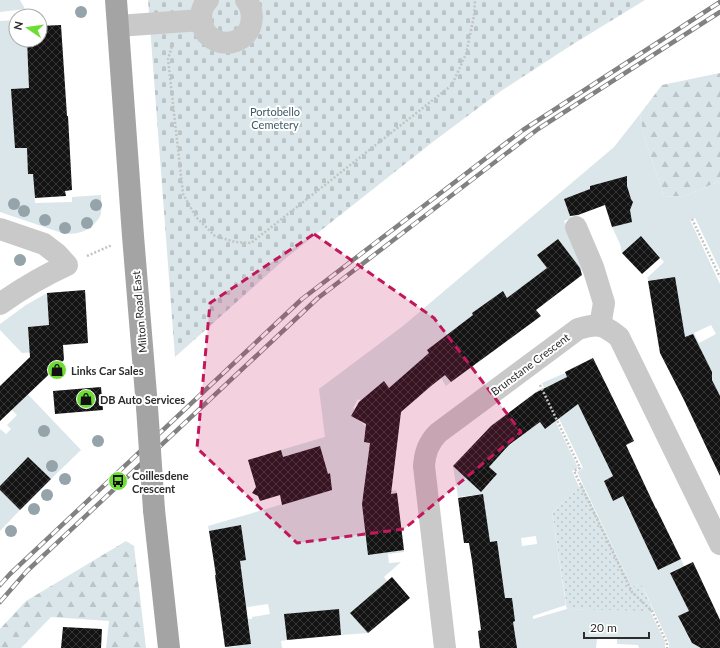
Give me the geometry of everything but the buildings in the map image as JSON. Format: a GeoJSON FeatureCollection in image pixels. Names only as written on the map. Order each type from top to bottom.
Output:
{"type":"FeatureCollection","features":[{"type":"Feature","properties":{"kind":"main road","name":"Milton Road East"},"geometry":{"type":"LineString","coordinates":[[116,0],[132,236],[147,407],[154,510],[170,648]]}},
{"type":"Feature","properties":{"kind":"street"},"geometry":{"type":"LineString","coordinates":[[118,26],[179,22],[204,10],[204,29],[209,36],[218,41],[227,43],[236,41],[244,36],[250,28],[252,10],[246,0]]}},
{"type":"Feature","properties":{"kind":"street"},"geometry":{"type":"LineString","coordinates":[[576,227],[593,267],[604,303],[600,326],[609,329],[619,337],[720,544]]}},
{"type":"Feature","properties":{"kind":"street"},"geometry":{"type":"LineString","coordinates":[[0,229],[44,244],[57,254],[67,265],[44,276],[0,304]]}},
{"type":"Feature","properties":{"kind":"street","name":"Brunstane Crescent"},"geometry":{"type":"LineString","coordinates":[[445,648],[424,466],[426,450],[429,443],[438,433],[578,329],[592,325],[600,326]]}},
{"type":"Feature","properties":{"kind":"path"},"geometry":{"type":"LineString","coordinates":[[179,22],[168,59],[183,194],[196,217],[215,236],[235,242],[251,243],[452,85],[466,54],[474,16],[475,0]]}},
{"type":"Feature","properties":{"kind":"path"},"geometry":{"type":"LineString","coordinates":[[692,219],[720,277]]}},
{"type":"Feature","properties":{"kind":"path"},"geometry":{"type":"LineString","coordinates":[[67,265],[132,236]]}},
{"type":"Feature","properties":{"kind":"path"},"geometry":{"type":"LineString","coordinates":[[530,364],[580,468],[574,471],[632,592],[652,612],[667,643],[667,648]]}},
{"type":"Feature","properties":{"kind":"highlighted area"},"geometry":{"type":"Polygon","coordinates":[[[314,234],[434,318],[521,432],[404,529],[297,543],[197,448],[210,303],[314,234]]]}},
{"type":"Feature","properties":{"kind":"green space"},"geometry":{"type":"Polygon","coordinates":[[[0,0],[20,0],[24,8],[8,8],[8,11],[0,12],[0,0]]]}},
{"type":"Feature","properties":{"kind":"green space","name":"Portobello Cemetery"},"geometry":{"type":"Polygon","coordinates":[[[148,0],[645,0],[501,91],[434,141],[286,258],[175,357],[148,0]]]}},
{"type":"Feature","properties":{"kind":"green space"},"geometry":{"type":"Polygon","coordinates":[[[8,20],[8,48],[27,48],[29,83],[48,85],[65,84],[65,86],[12,89],[31,102],[28,174],[33,174],[35,203],[72,202],[72,197],[101,195],[101,210],[99,218],[92,226],[84,231],[71,234],[62,233],[0,212],[0,21],[8,20]]]}},
{"type":"Feature","properties":{"kind":"green space"},"geometry":{"type":"Polygon","coordinates":[[[720,73],[720,181],[685,196],[664,197],[642,129],[640,114],[662,85],[720,73]]]}},
{"type":"Feature","properties":{"kind":"green space"},"geometry":{"type":"Polygon","coordinates":[[[640,114],[642,129],[664,197],[685,196],[720,181],[720,270],[695,218],[690,220],[720,284],[720,402],[717,398],[689,411],[687,408],[718,393],[712,379],[712,372],[707,362],[686,345],[662,357],[649,281],[647,278],[664,262],[641,236],[622,253],[620,244],[612,227],[629,222],[631,199],[620,178],[590,186],[595,208],[571,197],[564,199],[571,218],[564,221],[586,272],[584,274],[558,239],[537,255],[547,268],[526,284],[542,305],[512,304],[503,291],[498,347],[493,352],[477,330],[456,328],[427,350],[451,382],[446,386],[441,378],[417,364],[389,388],[384,381],[375,389],[382,398],[374,408],[358,399],[353,408],[355,409],[351,416],[365,426],[364,442],[370,443],[391,491],[396,490],[397,493],[362,498],[364,521],[403,547],[404,552],[388,554],[389,563],[401,562],[384,577],[387,581],[351,612],[368,633],[341,635],[339,609],[285,614],[287,640],[281,641],[282,648],[225,648],[251,644],[248,619],[270,614],[268,604],[220,611],[245,595],[241,571],[215,575],[214,565],[246,559],[244,548],[239,549],[236,535],[242,534],[241,525],[209,531],[208,526],[331,490],[329,474],[320,476],[286,467],[281,450],[325,437],[319,389],[403,326],[614,147],[640,114]],[[711,325],[694,333],[699,343],[716,334],[711,325]]]}},
{"type":"Feature","properties":{"kind":"green space"},"geometry":{"type":"Polygon","coordinates":[[[47,293],[49,325],[28,327],[29,347],[51,351],[22,353],[0,330],[0,324],[26,305],[47,293]]]}},
{"type":"Feature","properties":{"kind":"green space"},"geometry":{"type":"Polygon","coordinates":[[[565,373],[571,386],[582,395],[606,383],[609,390],[586,420],[596,440],[605,436],[606,461],[613,476],[604,481],[613,501],[623,496],[630,513],[653,502],[656,508],[634,519],[658,570],[681,559],[684,566],[670,572],[689,611],[678,616],[684,629],[717,613],[720,619],[691,633],[689,639],[697,646],[704,643],[706,648],[669,648],[669,643],[641,583],[632,587],[577,472],[583,468],[552,404],[562,400],[554,383],[544,388],[542,383],[565,373]]]}},
{"type":"Feature","properties":{"kind":"green space"},"geometry":{"type":"Polygon","coordinates":[[[19,385],[81,450],[51,479],[28,458],[0,486],[0,429],[6,434],[11,429],[7,425],[17,415],[3,401],[19,385]]]}},
{"type":"Feature","properties":{"kind":"green space"},"geometry":{"type":"Polygon","coordinates":[[[540,389],[578,468],[572,471],[579,487],[552,513],[566,605],[533,616],[533,619],[567,609],[650,611],[665,642],[665,648],[639,648],[638,645],[617,644],[617,639],[597,639],[596,648],[517,648],[502,623],[515,621],[512,598],[505,598],[502,579],[496,580],[495,577],[474,580],[473,571],[500,567],[497,548],[470,552],[469,543],[483,494],[458,497],[453,466],[473,484],[485,488],[497,474],[489,467],[506,449],[486,431],[494,424],[510,445],[540,422],[545,429],[554,423],[533,394],[540,389]],[[536,536],[521,538],[522,546],[537,544],[536,536]]]}},
{"type":"Feature","properties":{"kind":"green space"},"geometry":{"type":"Polygon","coordinates":[[[582,484],[632,587],[641,583],[654,612],[567,609],[552,513],[582,484]]]}},
{"type":"Feature","properties":{"kind":"green space"},"geometry":{"type":"Polygon","coordinates":[[[0,490],[20,510],[0,531],[0,490]]]}},
{"type":"Feature","properties":{"kind":"green space"},"geometry":{"type":"Polygon","coordinates":[[[126,541],[134,546],[146,648],[106,648],[109,621],[51,617],[21,648],[0,648],[0,629],[26,601],[126,541]]]}},
{"type":"Feature","properties":{"kind":"railway"},"geometry":{"type":"LineString","coordinates":[[0,585],[302,299],[523,130],[720,2]]}},
{"type":"Feature","properties":{"kind":"railway"},"geometry":{"type":"LineString","coordinates":[[0,602],[27,571],[318,298],[538,129],[720,12]]}},
{"type":"Feature","properties":{"kind":"place","name":"Links Car Sales"},"geometry":{"type":"Point","coordinates":[57,370]}},
{"type":"Feature","properties":{"kind":"place","name":"DB Auto Services"},"geometry":{"type":"Point","coordinates":[86,399]}},
{"type":"Feature","properties":{"kind":"place","name":"Coillesdene Crescent"},"geometry":{"type":"Point","coordinates":[118,481]}}]}
